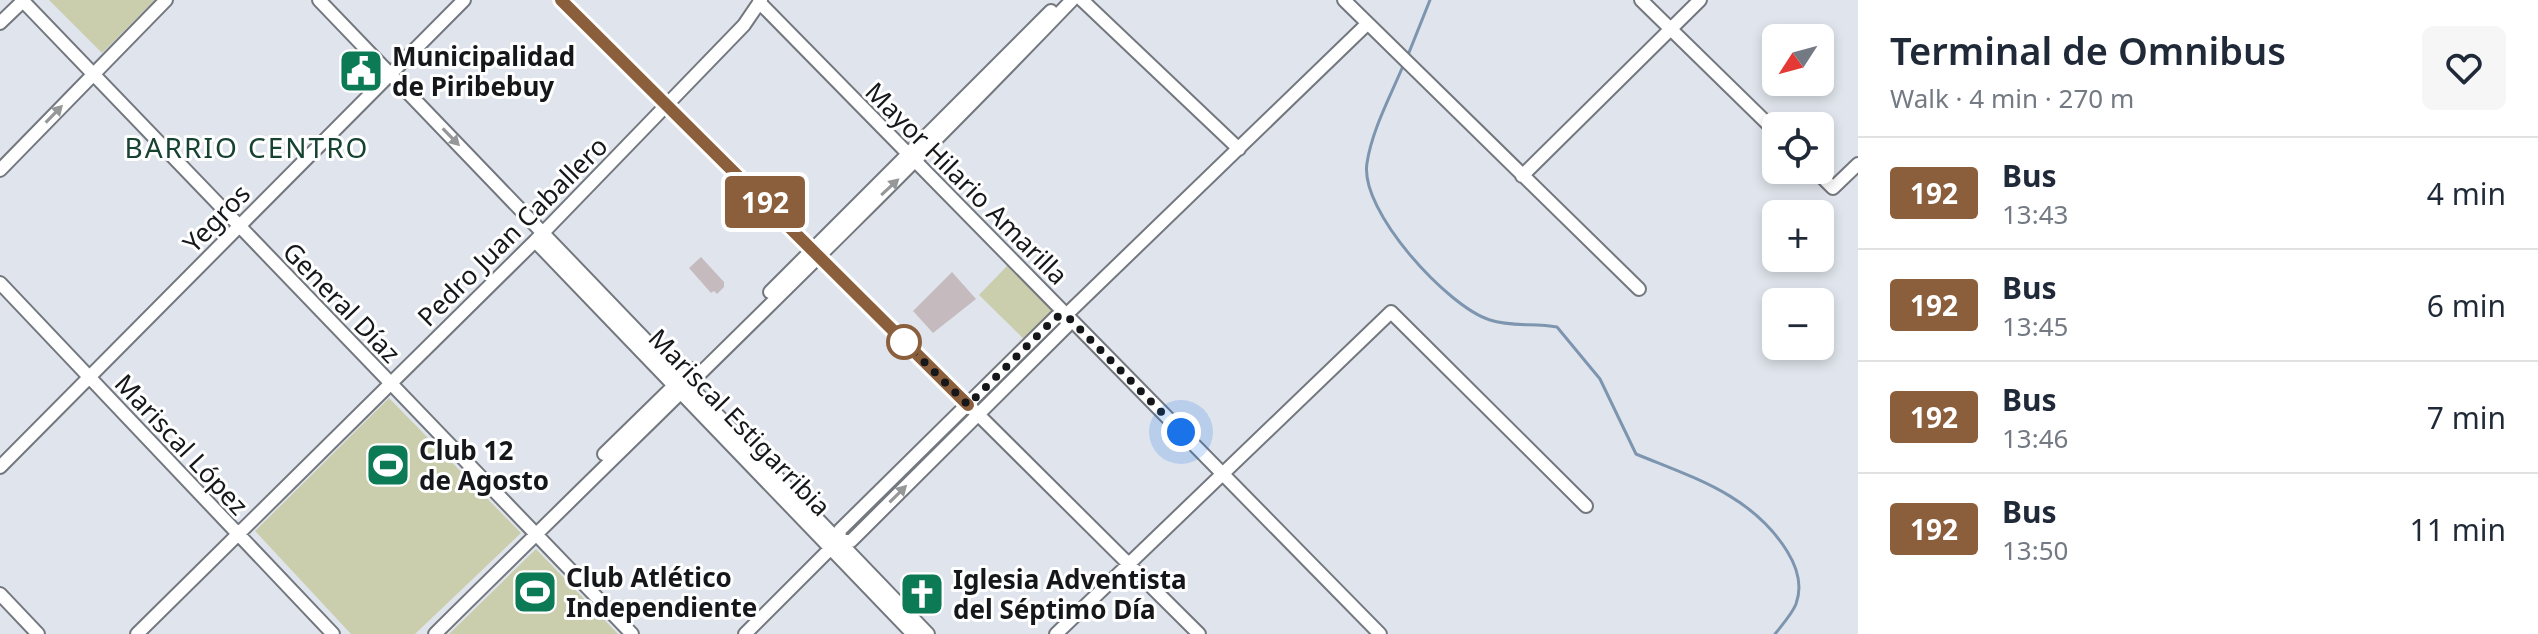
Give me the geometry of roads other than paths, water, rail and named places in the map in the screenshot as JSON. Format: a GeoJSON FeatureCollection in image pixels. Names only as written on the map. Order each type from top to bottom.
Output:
{"type":"FeatureCollection","features":[{"type":"Feature","properties":{"kind":"street"},"geometry":{"type":"LineString","coordinates":[[0,23],[23,0]]}},
{"type":"Feature","properties":{"kind":"street","name":"General Díaz"},"geometry":{"type":"LineString","coordinates":[[23,0],[632,634]]}},
{"type":"Feature","properties":{"kind":"street"},"geometry":{"type":"LineString","coordinates":[[0,170],[166,0]]}},
{"type":"Feature","properties":{"kind":"street"},"geometry":{"type":"LineString","coordinates":[[319,0],[681,384],[928,634]]}},
{"type":"Feature","properties":{"kind":"street","name":"Yegros"},"geometry":{"type":"LineString","coordinates":[[0,467],[91,379],[238,225],[464,0]]}},
{"type":"Feature","properties":{"kind":"street"},"geometry":{"type":"LineString","coordinates":[[561,0],[1199,634]]}},
{"type":"Feature","properties":{"kind":"street","name":"Pedro Juan Caballero"},"geometry":{"type":"LineString","coordinates":[[137,634],[539,236],[763,4],[780,0]]}},
{"type":"Feature","properties":{"kind":"street"},"geometry":{"type":"LineString","coordinates":[[911,159],[1062,0]]}},
{"type":"Feature","properties":{"kind":"street"},"geometry":{"type":"LineString","coordinates":[[435,634],[681,384],[1072,0]]}},
{"type":"Feature","properties":{"kind":"street"},"geometry":{"type":"LineString","coordinates":[[1082,0],[1239,149]]}},
{"type":"Feature","properties":{"kind":"street"},"geometry":{"type":"LineString","coordinates":[[1344,0],[1639,289]]}},
{"type":"Feature","properties":{"kind":"street"},"geometry":{"type":"LineString","coordinates":[[1641,0],[1762,118]]}},
{"type":"Feature","properties":{"kind":"street"},"geometry":{"type":"LineString","coordinates":[[1522,176],[1700,0]]}},
{"type":"Feature","properties":{"kind":"street","name":"Mayor Hilario Amarilla"},"geometry":{"type":"LineString","coordinates":[[763,4],[911,159],[1380,634]]}},
{"type":"Feature","properties":{"kind":"street"},"geometry":{"type":"LineString","coordinates":[[745,634],[836,544],[840,530],[973,410],[1056,317],[1066,315],[1367,24]]}},
{"type":"Feature","properties":{"kind":"street"},"geometry":{"type":"LineString","coordinates":[[1829,184],[1833,188],[1858,164]]}},
{"type":"Feature","properties":{"kind":"street","name":"Mariscal López"},"geometry":{"type":"LineString","coordinates":[[0,283],[333,634]]}},
{"type":"Feature","properties":{"kind":"street"},"geometry":{"type":"LineString","coordinates":[[1056,634],[1391,312],[1586,506]]}},
{"type":"Feature","properties":{"kind":"street"},"geometry":{"type":"LineString","coordinates":[[425,634],[533,532]]}},
{"type":"Feature","properties":{"kind":"street","name":"Mariscal Estigarribia"},"geometry":{"type":"LineString","coordinates":[[836,544],[913,634]]}},
{"type":"Feature","properties":{"kind":"street"},"geometry":{"type":"LineString","coordinates":[[0,594],[38,634]]}},
{"type":"Feature","properties":{"kind":"waterway"},"geometry":{"type":"LineString","coordinates":[[1408,55],[1430,0]]}},
{"type":"Feature","properties":{"kind":"waterway"},"geometry":{"type":"LineString","coordinates":[[1403,66],[1377,126],[1367,163],[1368,183],[1391,230],[1431,277],[1472,311],[1498,322],[1557,327],[1600,379],[1636,454],[1720,490],[1757,516],[1773,532],[1791,557],[1799,583],[1794,608],[1775,634]]}},
{"type":"Feature","properties":{"kind":"place","name":"Municipalidad de Piribebuy"},"geometry":{"type":"Point","coordinates":[361,71]}},
{"type":"Feature","properties":{"kind":"place","name":"Club 12 de Agosto"},"geometry":{"type":"Point","coordinates":[388,465]}},
{"type":"Feature","properties":{"kind":"place","name":"Club Atlético Independiente"},"geometry":{"type":"Point","coordinates":[535,592]}},
{"type":"Feature","properties":{"kind":"place","name":"Iglesia Adventista del Séptimo Día"},"geometry":{"type":"Point","coordinates":[922,594]}},
{"type":"Feature","properties":{"kind":"district","name":"BARRIO CENTRO"},"geometry":{"type":"Point","coordinates":[247,147]}}]}
